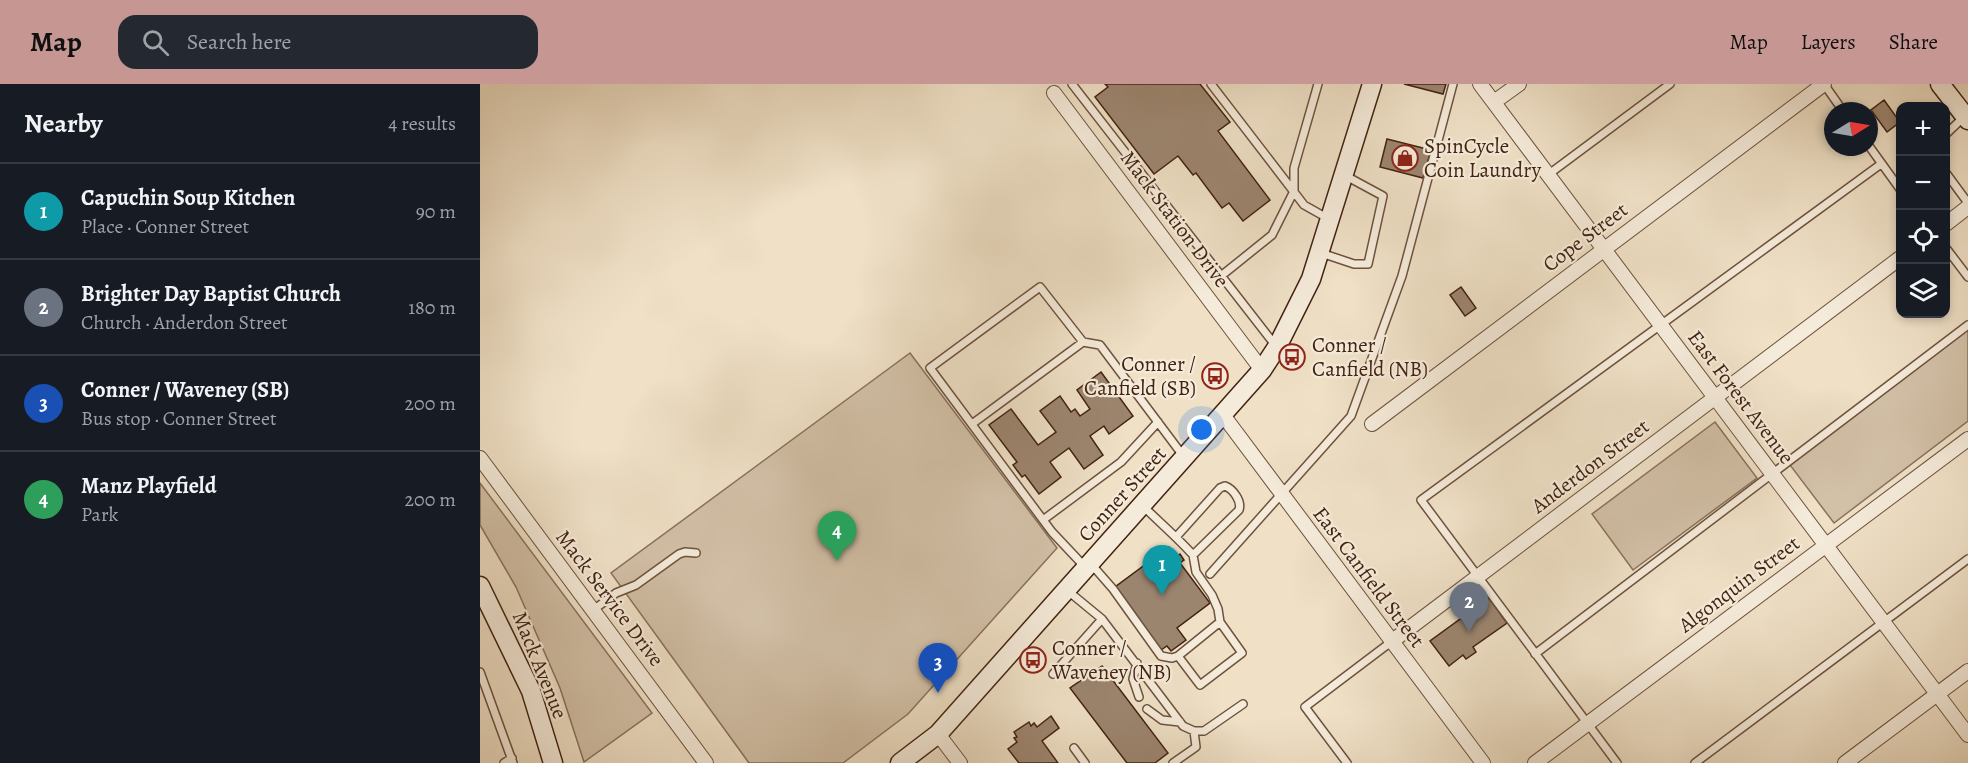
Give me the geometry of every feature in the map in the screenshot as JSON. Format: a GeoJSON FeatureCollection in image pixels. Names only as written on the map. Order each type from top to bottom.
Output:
{"type":"FeatureCollection","features":[{"type":"Feature","properties":{"kind":"main road","name":"Conner Street"},"geometry":{"type":"LineString","coordinates":[[900,763],[938,734],[1262,370],[1277,347],[1311,279],[1372,84]]}},
{"type":"Feature","properties":{"kind":"main road"},"geometry":{"type":"LineString","coordinates":[[1941,84],[1966,118]]}},
{"type":"Feature","properties":{"kind":"main road","name":"Mack Avenue"},"geometry":{"type":"LineString","coordinates":[[480,586],[531,691],[553,763]]}},
{"type":"Feature","properties":{"kind":"street","name":"East Forest Avenue"},"geometry":{"type":"LineString","coordinates":[[1480,84],[1968,735]]}},
{"type":"Feature","properties":{"kind":"street"},"geometry":{"type":"LineString","coordinates":[[1494,102],[1519,84]]}},
{"type":"Feature","properties":{"kind":"street","name":"Cope Street"},"geometry":{"type":"LineString","coordinates":[[1372,424],[1824,84]]}},
{"type":"Feature","properties":{"kind":"street","name":"Mack Station Drive"},"geometry":{"type":"LineString","coordinates":[[1054,93],[1262,370]]}},
{"type":"Feature","properties":{"kind":"street"},"geometry":{"type":"LineString","coordinates":[[1950,221],[1968,205]]}},
{"type":"Feature","properties":{"kind":"street","name":"Anderdon Street"},"geometry":{"type":"LineString","coordinates":[[1391,642],[1896,261]]}},
{"type":"Feature","properties":{"kind":"street","name":"East Canfield Street"},"geometry":{"type":"LineString","coordinates":[[1223,415],[1391,642],[1484,763]]}},
{"type":"Feature","properties":{"kind":"street","name":"Algonquin Street"},"geometry":{"type":"LineString","coordinates":[[1535,763],[1968,439]]}},
{"type":"Feature","properties":{"kind":"street","name":"Mack Service Drive"},"geometry":{"type":"LineString","coordinates":[[480,458],[706,763]]}},
{"type":"Feature","properties":{"kind":"street"},"geometry":{"type":"LineString","coordinates":[[1845,763],[1968,671]]}},
{"type":"Feature","properties":{"kind":"street"},"geometry":{"type":"LineString","coordinates":[[938,734],[960,763]]}},
{"type":"Feature","properties":{"kind":"lane"},"geometry":{"type":"LineString","coordinates":[[1072,84],[1277,347]]}},
{"type":"Feature","properties":{"kind":"lane"},"geometry":{"type":"LineString","coordinates":[[1211,84],[1304,205],[1329,219]]}},
{"type":"Feature","properties":{"kind":"lane"},"geometry":{"type":"LineString","coordinates":[[1221,276],[1272,235],[1294,191],[1294,168],[1318,84]]}},
{"type":"Feature","properties":{"kind":"lane"},"geometry":{"type":"LineString","coordinates":[[1210,574],[1351,416],[1402,276],[1453,84]]}},
{"type":"Feature","properties":{"kind":"lane"},"geometry":{"type":"LineString","coordinates":[[1549,174],[1670,84]]}},
{"type":"Feature","properties":{"kind":"lane"},"geometry":{"type":"LineString","coordinates":[[1824,84],[1837,102]]}},
{"type":"Feature","properties":{"kind":"lane"},"geometry":{"type":"LineString","coordinates":[[1950,131],[1966,118]]}},
{"type":"Feature","properties":{"kind":"lane"},"geometry":{"type":"LineString","coordinates":[[1876,156],[1896,184]]}},
{"type":"Feature","properties":{"kind":"lane"},"geometry":{"type":"LineString","coordinates":[[1617,763],[1421,500],[1881,164]]}},
{"type":"Feature","properties":{"kind":"lane"},"geometry":{"type":"LineString","coordinates":[[1319,252],[1354,264],[1368,264],[1383,196],[1343,175]]}},
{"type":"Feature","properties":{"kind":"lane"},"geometry":{"type":"LineString","coordinates":[[1950,179],[1968,205]]}},
{"type":"Feature","properties":{"kind":"lane"},"geometry":{"type":"LineString","coordinates":[[1950,253],[1968,277]]}},
{"type":"Feature","properties":{"kind":"lane"},"geometry":{"type":"LineString","coordinates":[[1185,457],[1100,345],[1083,342],[1040,287],[930,368],[1043,520],[1113,589],[1161,656],[1172,658],[1178,656],[1220,622]]}},
{"type":"Feature","properties":{"kind":"lane"},"geometry":{"type":"LineString","coordinates":[[1535,654],[1968,325]]}},
{"type":"Feature","properties":{"kind":"lane"},"geometry":{"type":"LineString","coordinates":[[972,424],[1083,342]]}},
{"type":"Feature","properties":{"kind":"lane"},"geometry":{"type":"LineString","coordinates":[[1043,520],[1121,462],[1158,422]]}},
{"type":"Feature","properties":{"kind":"lane"},"geometry":{"type":"LineString","coordinates":[[1177,536],[1220,488],[1225,486],[1229,488],[1241,505],[1239,510],[1193,555]]}},
{"type":"Feature","properties":{"kind":"lane"},"geometry":{"type":"LineString","coordinates":[[1142,505],[1163,527],[1177,536],[1193,555],[1196,572],[1212,595],[1220,622],[1242,653],[1200,685],[1178,656]]}},
{"type":"Feature","properties":{"kind":"lane"},"geometry":{"type":"LineString","coordinates":[[592,611],[616,593],[636,585],[679,554],[696,553]]}},
{"type":"Feature","properties":{"kind":"lane"},"geometry":{"type":"LineString","coordinates":[[1695,763],[1968,559]]}},
{"type":"Feature","properties":{"kind":"lane"},"geometry":{"type":"LineString","coordinates":[[1066,590],[1102,619],[1183,726],[1194,731],[1204,731],[1243,704]]}},
{"type":"Feature","properties":{"kind":"lane"},"geometry":{"type":"LineString","coordinates":[[1053,675],[1102,619]]}},
{"type":"Feature","properties":{"kind":"lane","name":"Anderdon Street"},"geometry":{"type":"LineString","coordinates":[[1347,763],[1305,707],[1391,642]]}},
{"type":"Feature","properties":{"kind":"lane"},"geometry":{"type":"LineString","coordinates":[[1137,663],[1133,679],[1139,697]]}},
{"type":"Feature","properties":{"kind":"lane"},"geometry":{"type":"LineString","coordinates":[[480,672],[512,760],[504,763]]}},
{"type":"Feature","properties":{"kind":"lane"},"geometry":{"type":"LineString","coordinates":[[1147,709],[1162,720],[1180,722]]}},
{"type":"Feature","properties":{"kind":"lane"},"geometry":{"type":"LineString","coordinates":[[1173,763],[1196,747],[1194,731]]}},
{"type":"Feature","properties":{"kind":"lane"},"geometry":{"type":"LineString","coordinates":[[1074,748],[1085,763]]}},
{"type":"Feature","properties":{"kind":"shaded area"},"geometry":{"type":"Polygon","coordinates":[[[1968,330],[1968,421],[1834,523],[1790,465],[1968,330]]]}},
{"type":"Feature","properties":{"kind":"shaded area"},"geometry":{"type":"Polygon","coordinates":[[[910,353],[1057,548],[908,714],[843,763],[749,763],[611,573],[910,353]]]}},
{"type":"Feature","properties":{"kind":"shaded area"},"geometry":{"type":"Polygon","coordinates":[[[1715,422],[1757,478],[1633,570],[1592,514],[1715,422]]]}},
{"type":"Feature","properties":{"kind":"shaded area"},"geometry":{"type":"Polygon","coordinates":[[[480,483],[652,713],[584,762],[560,688],[516,587],[480,525],[480,483]]]}},
{"type":"Feature","properties":{"kind":"building"},"geometry":{"type":"Polygon","coordinates":[[[1105,84],[1200,84],[1230,122],[1218,131],[1270,200],[1243,221],[1229,203],[1222,208],[1196,173],[1193,175],[1178,156],[1154,174],[1095,97],[1108,87],[1105,84]]]}},
{"type":"Feature","properties":{"kind":"building"},"geometry":{"type":"Polygon","coordinates":[[[1404,84],[1446,84],[1443,94],[1404,84]]]}},
{"type":"Feature","properties":{"kind":"building"},"geometry":{"type":"Polygon","coordinates":[[[1884,100],[1896,116],[1896,125],[1887,132],[1878,120],[1878,105],[1884,100]]]}},
{"type":"Feature","properties":{"kind":"building","name":"SpinCycle Coin Laundry"},"geometry":{"type":"Polygon","coordinates":[[[1387,139],[1431,150],[1423,178],[1380,167],[1387,139]]]}},
{"type":"Feature","properties":{"kind":"building"},"geometry":{"type":"Polygon","coordinates":[[[1461,287],[1476,308],[1465,316],[1450,295],[1461,287]]]}},
{"type":"Feature","properties":{"kind":"building"},"geometry":{"type":"Polygon","coordinates":[[[1101,372],[1133,416],[1109,434],[1104,426],[1090,436],[1103,455],[1084,469],[1069,448],[1050,462],[1061,477],[1039,494],[1025,475],[1022,477],[1013,465],[1017,462],[989,425],[1011,409],[1038,445],[1056,432],[1040,411],[1060,396],[1071,412],[1075,409],[1080,416],[1090,409],[1077,390],[1101,372]]]}},
{"type":"Feature","properties":{"kind":"building"},"geometry":{"type":"Polygon","coordinates":[[[1169,547],[1176,557],[1180,554],[1184,560],[1180,563],[1210,603],[1177,628],[1186,640],[1171,651],[1167,646],[1161,650],[1115,587],[1169,547]]]}},
{"type":"Feature","properties":{"kind":"building"},"geometry":{"type":"Polygon","coordinates":[[[1489,598],[1507,623],[1473,647],[1476,652],[1466,659],[1463,655],[1449,666],[1430,641],[1489,598]]]}},
{"type":"Feature","properties":{"kind":"building"},"geometry":{"type":"Polygon","coordinates":[[[1102,666],[1168,753],[1155,763],[1127,763],[1070,688],[1102,666]]]}},
{"type":"Feature","properties":{"kind":"building"},"geometry":{"type":"Polygon","coordinates":[[[1051,716],[1059,728],[1042,741],[1058,763],[1019,763],[1008,749],[1017,742],[1014,732],[1029,722],[1031,726],[1034,723],[1037,727],[1051,716]]]}},
{"type":"Feature","properties":{"kind":"place","name":"SpinCycle Coin Laundry"},"geometry":{"type":"Point","coordinates":[1405,158]}},
{"type":"Feature","properties":{"kind":"place","name":"Conner / Canfield (NB)"},"geometry":{"type":"Point","coordinates":[1292,357]}},
{"type":"Feature","properties":{"kind":"place","name":"Conner / Canfield (SB)"},"geometry":{"type":"Point","coordinates":[1215,376]}},
{"type":"Feature","properties":{"kind":"place","name":"Manz Playfield"},"geometry":{"type":"Point","coordinates":[837,561]}},
{"type":"Feature","properties":{"kind":"place","name":"Capuchin Soup Kitchen"},"geometry":{"type":"Point","coordinates":[1162,595]}},
{"type":"Feature","properties":{"kind":"place","name":"Brighter Day Baptist Church"},"geometry":{"type":"Point","coordinates":[1469,632]}},
{"type":"Feature","properties":{"kind":"place","name":"Conner / Waveney (NB)"},"geometry":{"type":"Point","coordinates":[1033,660]}},
{"type":"Feature","properties":{"kind":"place","name":"Conner / Waveney (SB)"},"geometry":{"type":"Point","coordinates":[938,693]}}]}
